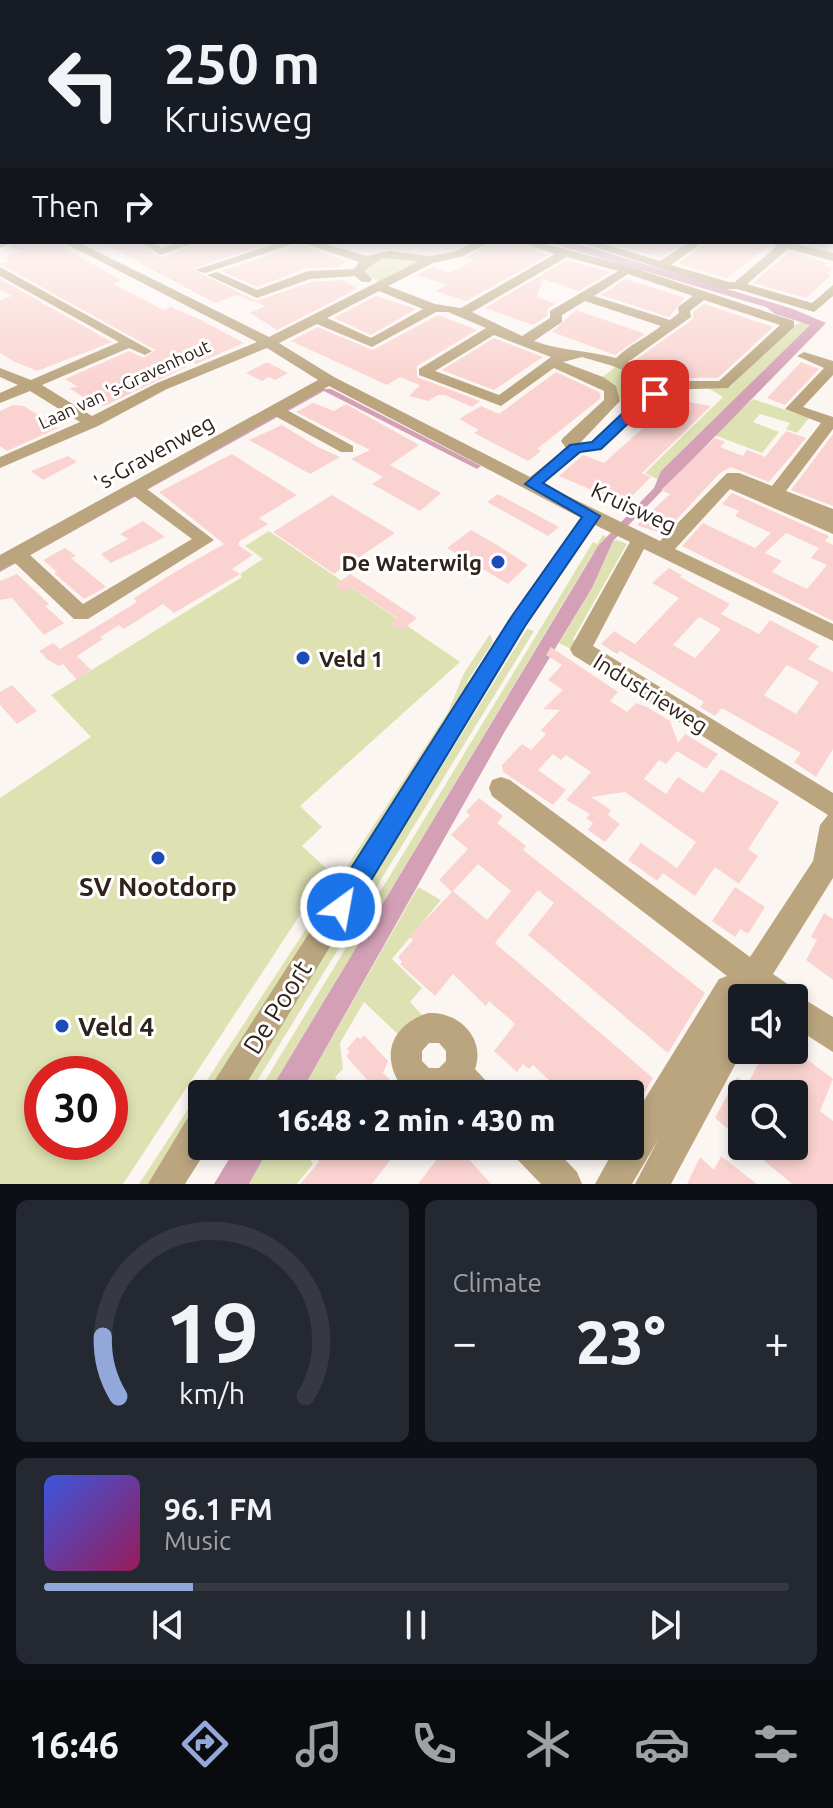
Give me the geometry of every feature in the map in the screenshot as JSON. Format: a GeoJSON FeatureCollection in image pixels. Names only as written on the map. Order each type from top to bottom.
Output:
{"type":"FeatureCollection","features":[{"type":"Feature","properties":{"kind":"street","name":"Kruisweg"},"geometry":{"type":"LineString","coordinates":[[133,274],[267,342],[329,380],[833,633]]}},
{"type":"Feature","properties":{"kind":"street"},"geometry":{"type":"LineString","coordinates":[[215,274],[257,294],[308,275],[320,274]]}},
{"type":"Feature","properties":{"kind":"street"},"geometry":{"type":"LineString","coordinates":[[361,274],[379,286],[433,308],[450,308],[492,324],[493,330]]}},
{"type":"Feature","properties":{"kind":"street","name":"Laan van 's-Gravenhout"},"geometry":{"type":"LineString","coordinates":[[0,463],[92,423],[162,386],[317,319],[402,274]]}},
{"type":"Feature","properties":{"kind":"street"},"geometry":{"type":"LineString","coordinates":[[461,313],[528,274]]}},
{"type":"Feature","properties":{"kind":"street"},"geometry":{"type":"LineString","coordinates":[[524,341],[557,319],[555,314],[620,274]]}},
{"type":"Feature","properties":{"kind":"street"},"geometry":{"type":"LineString","coordinates":[[493,330],[424,372],[495,402],[557,359],[575,352],[636,370],[654,386],[723,385],[789,324],[631,274]]}},
{"type":"Feature","properties":{"kind":"street"},"geometry":{"type":"LineString","coordinates":[[691,274],[814,308],[833,289]]}},
{"type":"Feature","properties":{"kind":"street"},"geometry":{"type":"LineString","coordinates":[[738,285],[749,274]]}},
{"type":"Feature","properties":{"kind":"street"},"geometry":{"type":"LineString","coordinates":[[3,276],[145,351]]}},
{"type":"Feature","properties":{"kind":"street"},"geometry":{"type":"LineString","coordinates":[[583,296],[671,325]]}},
{"type":"Feature","properties":{"kind":"street"},"geometry":{"type":"LineString","coordinates":[[619,363],[634,348],[644,346],[671,325],[700,297]]}},
{"type":"Feature","properties":{"kind":"street"},"geometry":{"type":"LineString","coordinates":[[569,305],[602,316]]}},
{"type":"Feature","properties":{"kind":"street"},"geometry":{"type":"LineString","coordinates":[[317,319],[372,343],[433,308]]}},
{"type":"Feature","properties":{"kind":"street"},"geometry":{"type":"LineString","coordinates":[[631,326],[658,335]]}},
{"type":"Feature","properties":{"kind":"street"},"geometry":{"type":"LineString","coordinates":[[493,330],[524,341],[611,389],[612,395],[606,408],[573,435],[569,444],[576,448]]}},
{"type":"Feature","properties":{"kind":"street"},"geometry":{"type":"LineString","coordinates":[[0,398],[129,343]]}},
{"type":"Feature","properties":{"kind":"street"},"geometry":{"type":"LineString","coordinates":[[773,496],[832,422],[793,409],[833,366],[804,356]]}},
{"type":"Feature","properties":{"kind":"street"},"geometry":{"type":"LineString","coordinates":[[0,372],[31,385],[92,423]]}},
{"type":"Feature","properties":{"kind":"street","name":"'s-Gravenweg"},"geometry":{"type":"LineString","coordinates":[[15,558],[280,413],[329,380]]}},
{"type":"Feature","properties":{"kind":"street"},"geometry":{"type":"LineString","coordinates":[[532,484],[576,448],[596,446],[631,413],[645,409],[654,401],[654,386]]}},
{"type":"Feature","properties":{"kind":"street"},"geometry":{"type":"LineString","coordinates":[[280,413],[347,449]]}},
{"type":"Feature","properties":{"kind":"street"},"geometry":{"type":"LineString","coordinates":[[665,548],[733,477],[833,528]]}},
{"type":"Feature","properties":{"kind":"street"},"geometry":{"type":"LineString","coordinates":[[15,558],[81,614],[205,540],[138,490]]}},
{"type":"Feature","properties":{"kind":"street"},"geometry":{"type":"LineString","coordinates":[[773,496],[833,516]]}},
{"type":"Feature","properties":{"kind":"street","name":"Industrieweg"},"geometry":{"type":"LineString","coordinates":[[617,527],[581,649],[832,813],[826,865],[754,984]]}},
{"type":"Feature","properties":{"kind":"street","name":"De Poort"},"geometry":{"type":"LineString","coordinates":[[231,1080],[519,621],[617,527]]}},
{"type":"Feature","properties":{"kind":"street"},"geometry":{"type":"LineString","coordinates":[[501,788],[747,984]]}},
{"type":"Feature","properties":{"kind":"street","name":"Industrieweg"},"geometry":{"type":"LineString","coordinates":[[612,1184],[728,993]]}},
{"type":"Feature","properties":{"kind":"street"},"geometry":{"type":"LineString","coordinates":[[808,1018],[833,1036]]}},
{"type":"Feature","properties":{"kind":"street"},"geometry":{"type":"LineString","coordinates":[[652,1184],[728,1046]]}},
{"type":"Feature","properties":{"kind":"street"},"geometry":{"type":"LineString","coordinates":[[165,1184],[188,1148]]}},
{"type":"Feature","properties":{"kind":"street"},"geometry":{"type":"LineString","coordinates":[[542,1160],[565,1184]]}},
{"type":"Feature","properties":{"kind":"green space"},"geometry":{"type":"Polygon","coordinates":[[[365,274],[398,274],[381,283],[365,274]]]}},
{"type":"Feature","properties":{"kind":"green space"},"geometry":{"type":"Polygon","coordinates":[[[803,322],[811,324],[661,471],[659,480],[645,473],[723,397],[708,388],[730,387],[794,325],[803,322]]]}},
{"type":"Feature","properties":{"kind":"green space"},"geometry":{"type":"Polygon","coordinates":[[[617,366],[627,369],[623,372],[637,384],[646,384],[648,389],[640,389],[637,401],[644,403],[640,406],[616,397],[601,378],[617,366]]]}},
{"type":"Feature","properties":{"kind":"green space"},"geometry":{"type":"Polygon","coordinates":[[[753,399],[809,418],[797,433],[786,429],[790,423],[760,414],[753,422],[779,432],[762,453],[714,435],[753,399]]]}},
{"type":"Feature","properties":{"kind":"green space","name":"SV Nootdorp"},"geometry":{"type":"Polygon","coordinates":[[[269,531],[460,662],[300,806],[322,827],[302,846],[329,871],[191,1080],[188,1080],[188,1085],[123,1184],[0,1184],[0,798],[91,737],[51,695],[242,577],[240,574],[263,559],[245,546],[269,531]]]}},
{"type":"Feature","properties":{"kind":"green space"},"geometry":{"type":"Polygon","coordinates":[[[603,535],[608,538],[592,555],[276,1080],[266,1080],[593,542],[597,544],[603,535]]]}},
{"type":"Feature","properties":{"kind":"green space"},"geometry":{"type":"Polygon","coordinates":[[[613,541],[627,544],[573,639],[577,642],[573,650],[559,643],[592,588],[613,541]]]}},
{"type":"Feature","properties":{"kind":"green space"},"geometry":{"type":"Polygon","coordinates":[[[527,629],[534,631],[258,1080],[247,1080],[527,629]]]}},
{"type":"Feature","properties":{"kind":"green space"},"geometry":{"type":"Polygon","coordinates":[[[490,634],[493,642],[468,680],[465,693],[218,1080],[207,1080],[448,712],[464,673],[490,634]]]}},
{"type":"Feature","properties":{"kind":"green space"},"geometry":{"type":"Polygon","coordinates":[[[418,887],[441,900],[392,959],[422,988],[410,1002],[425,1018],[403,1039],[364,1002],[340,1043],[343,1069],[335,1077],[337,1080],[308,1080],[418,887]]]}},
{"type":"Feature","properties":{"kind":"green space"},"geometry":{"type":"Polygon","coordinates":[[[188,1109],[188,1126],[151,1184],[139,1184],[188,1109]]]}},
{"type":"Feature","properties":{"kind":"green space"},"geometry":{"type":"Polygon","coordinates":[[[262,1160],[311,1160],[313,1164],[297,1184],[249,1184],[262,1160]]]}},
{"type":"Feature","properties":{"kind":"shaded area"},"geometry":{"type":"Polygon","coordinates":[[[656,274],[678,274],[793,309],[826,323],[613,541],[592,588],[505,731],[308,1080],[276,1080],[598,546],[654,488],[661,471],[810,325],[775,314],[766,307],[656,274]]]}},
{"type":"Feature","properties":{"kind":"shaded area"},"geometry":{"type":"Polygon","coordinates":[[[320,389],[331,389],[481,466],[477,469],[324,391],[0,572],[0,567],[320,389]]]}},
{"type":"Feature","properties":{"kind":"shaded area"},"geometry":{"type":"Polygon","coordinates":[[[229,1160],[262,1160],[249,1184],[214,1184],[229,1160]]]}},
{"type":"Feature","properties":{"kind":"building"},"geometry":{"type":"Polygon","coordinates":[[[18,274],[111,274],[121,280],[113,284],[164,310],[171,307],[197,318],[244,343],[196,364],[185,358],[186,367],[104,406],[97,406],[69,388],[78,387],[65,379],[129,351],[144,358],[155,350],[18,274]]]}},
{"type":"Feature","properties":{"kind":"building"},"geometry":{"type":"Polygon","coordinates":[[[161,274],[203,274],[256,301],[311,282],[343,280],[357,289],[277,330],[250,313],[265,306],[237,295],[215,303],[161,274]]]}},
{"type":"Feature","properties":{"kind":"building"},"geometry":{"type":"Polygon","coordinates":[[[228,274],[291,274],[257,287],[228,274]]]}},
{"type":"Feature","properties":{"kind":"building"},"geometry":{"type":"Polygon","coordinates":[[[514,274],[466,301],[436,291],[447,285],[417,275],[514,274]]]}},
{"type":"Feature","properties":{"kind":"building"},"geometry":{"type":"Polygon","coordinates":[[[543,274],[606,274],[579,291],[543,279],[537,297],[556,304],[548,308],[547,316],[533,325],[485,308],[543,274]]]}},
{"type":"Feature","properties":{"kind":"building"},"geometry":{"type":"Polygon","coordinates":[[[763,274],[831,275],[806,298],[753,283],[763,274]]]}},
{"type":"Feature","properties":{"kind":"building"},"geometry":{"type":"Polygon","coordinates":[[[0,279],[112,342],[37,371],[13,361],[0,353],[0,300],[12,296],[0,289],[0,279]]]}},
{"type":"Feature","properties":{"kind":"building"},"geometry":{"type":"Polygon","coordinates":[[[625,279],[685,298],[669,317],[601,295],[625,279]]]}},
{"type":"Feature","properties":{"kind":"building"},"geometry":{"type":"Polygon","coordinates":[[[376,296],[416,309],[371,335],[334,318],[376,296]]]}},
{"type":"Feature","properties":{"kind":"building"},"geometry":{"type":"Polygon","coordinates":[[[704,304],[773,327],[718,378],[661,378],[634,361],[693,319],[693,312],[704,304]]]}},
{"type":"Feature","properties":{"kind":"building"},"geometry":{"type":"Polygon","coordinates":[[[576,310],[645,334],[615,355],[552,332],[576,310]]]}},
{"type":"Feature","properties":{"kind":"building"},"geometry":{"type":"Polygon","coordinates":[[[438,315],[477,330],[417,366],[417,377],[480,401],[472,407],[445,395],[428,401],[409,396],[420,385],[400,377],[387,385],[291,341],[317,327],[373,350],[438,315]]]}},
{"type":"Feature","properties":{"kind":"building"},"geometry":{"type":"Polygon","coordinates":[[[494,338],[543,357],[494,390],[442,370],[494,338]]]}},
{"type":"Feature","properties":{"kind":"building"},"geometry":{"type":"Polygon","coordinates":[[[267,362],[288,373],[275,380],[269,377],[262,381],[246,373],[267,362]]]}},
{"type":"Feature","properties":{"kind":"building"},"geometry":{"type":"Polygon","coordinates":[[[801,362],[819,369],[785,405],[767,398],[801,362]]]}},
{"type":"Feature","properties":{"kind":"building"},"geometry":{"type":"Polygon","coordinates":[[[556,372],[599,392],[601,398],[537,449],[541,451],[528,461],[474,433],[479,430],[459,419],[481,406],[499,414],[556,372]]]}},
{"type":"Feature","properties":{"kind":"building"},"geometry":{"type":"Polygon","coordinates":[[[668,398],[711,406],[642,473],[651,477],[624,504],[559,476],[583,455],[604,463],[663,410],[668,398]]]}},
{"type":"Feature","properties":{"kind":"building"},"geometry":{"type":"Polygon","coordinates":[[[313,403],[334,411],[346,404],[419,445],[390,465],[441,493],[420,511],[372,484],[383,477],[351,459],[370,450],[296,412],[313,403]]]}},
{"type":"Feature","properties":{"kind":"building"},"geometry":{"type":"Polygon","coordinates":[[[13,405],[24,406],[58,428],[7,451],[0,446],[0,411],[13,405]]]}},
{"type":"Feature","properties":{"kind":"building"},"geometry":{"type":"Polygon","coordinates":[[[282,425],[340,457],[310,474],[249,440],[282,425]]]}},
{"type":"Feature","properties":{"kind":"building"},"geometry":{"type":"Polygon","coordinates":[[[786,431],[806,438],[769,482],[731,467],[720,473],[663,534],[637,525],[670,494],[661,490],[715,438],[725,442],[720,447],[743,456],[747,450],[765,457],[786,431]]]}},
{"type":"Feature","properties":{"kind":"building"},"geometry":{"type":"Polygon","coordinates":[[[833,434],[833,506],[791,490],[833,434]]]}},
{"type":"Feature","properties":{"kind":"building"},"geometry":{"type":"Polygon","coordinates":[[[232,454],[297,495],[259,518],[268,524],[240,541],[238,545],[253,555],[232,569],[240,574],[174,613],[163,604],[124,629],[119,625],[100,637],[103,639],[77,656],[91,670],[77,680],[63,664],[59,666],[48,660],[39,651],[53,643],[60,649],[137,602],[134,598],[224,544],[159,492],[232,454]]]}},
{"type":"Feature","properties":{"kind":"building"},"geometry":{"type":"Polygon","coordinates":[[[68,456],[77,462],[43,480],[31,471],[68,456]]]}},
{"type":"Feature","properties":{"kind":"building"},"geometry":{"type":"Polygon","coordinates":[[[732,493],[829,536],[825,541],[833,545],[833,621],[682,546],[703,523],[755,548],[771,533],[735,516],[739,511],[722,504],[732,493]],[[786,533],[765,553],[782,561],[772,572],[807,589],[827,565],[811,558],[819,548],[786,533]]]}},
{"type":"Feature","properties":{"kind":"building"},"geometry":{"type":"Polygon","coordinates":[[[498,494],[559,527],[548,536],[487,502],[498,494]]]}},
{"type":"Feature","properties":{"kind":"building"},"geometry":{"type":"Polygon","coordinates":[[[332,495],[395,533],[334,574],[273,532],[332,495]]]}},
{"type":"Feature","properties":{"kind":"building"},"geometry":{"type":"Polygon","coordinates":[[[143,521],[165,537],[111,563],[101,554],[128,539],[120,534],[143,521]]]}},
{"type":"Feature","properties":{"kind":"building"},"geometry":{"type":"Polygon","coordinates":[[[471,530],[528,565],[508,584],[447,548],[471,530]]]}},
{"type":"Feature","properties":{"kind":"building"},"geometry":{"type":"Polygon","coordinates":[[[65,548],[76,556],[71,558],[106,587],[84,599],[54,573],[57,572],[43,560],[65,548]]]}},
{"type":"Feature","properties":{"kind":"building"},"geometry":{"type":"Polygon","coordinates":[[[669,568],[730,604],[721,614],[759,634],[770,620],[819,646],[808,659],[833,672],[833,749],[816,777],[794,762],[801,753],[722,708],[715,716],[700,707],[704,702],[620,651],[617,654],[601,644],[614,631],[635,644],[679,598],[652,583],[669,568]],[[699,617],[673,645],[695,658],[721,629],[699,617]],[[787,665],[764,695],[796,714],[819,682],[787,665]]]}},
{"type":"Feature","properties":{"kind":"building"},"geometry":{"type":"Polygon","coordinates":[[[17,574],[64,623],[44,635],[12,598],[0,600],[0,581],[17,574]]]}},
{"type":"Feature","properties":{"kind":"building"},"geometry":{"type":"Polygon","coordinates":[[[350,574],[417,618],[401,631],[390,624],[397,618],[351,587],[344,592],[334,586],[350,574]]]}},
{"type":"Feature","properties":{"kind":"building"},"geometry":{"type":"Polygon","coordinates":[[[551,647],[618,692],[610,701],[627,712],[636,703],[647,707],[670,721],[678,743],[685,734],[718,754],[706,769],[677,751],[666,764],[659,760],[644,779],[666,794],[678,777],[703,793],[721,769],[779,802],[748,849],[758,856],[739,884],[715,867],[695,896],[663,873],[657,881],[628,860],[641,843],[677,868],[696,842],[625,792],[591,797],[611,810],[608,815],[620,824],[605,842],[588,830],[593,823],[586,818],[590,814],[566,800],[591,772],[566,755],[561,760],[553,754],[538,770],[566,790],[553,805],[503,772],[502,765],[522,744],[531,750],[546,734],[541,730],[560,710],[543,709],[563,690],[548,680],[562,665],[546,655],[551,647]]]}},
{"type":"Feature","properties":{"kind":"building"},"geometry":{"type":"Polygon","coordinates":[[[12,685],[37,711],[17,724],[0,705],[0,692],[12,685]]]}},
{"type":"Feature","properties":{"kind":"building"},"geometry":{"type":"Polygon","coordinates":[[[479,798],[503,816],[497,823],[526,846],[523,850],[705,993],[668,1053],[528,935],[554,903],[538,890],[495,943],[653,1078],[644,1093],[644,1080],[549,1080],[533,1065],[529,1069],[523,1064],[517,1072],[494,1051],[515,1024],[489,1001],[486,1006],[453,974],[435,996],[400,964],[402,962],[398,957],[413,940],[409,937],[453,891],[487,920],[511,891],[478,864],[452,892],[439,880],[468,849],[451,835],[470,815],[466,812],[479,798]]]}},
{"type":"Feature","properties":{"kind":"building"},"geometry":{"type":"Polygon","coordinates":[[[735,887],[765,907],[748,934],[740,929],[735,937],[712,921],[735,887]]]}},
{"type":"Feature","properties":{"kind":"building"},"geometry":{"type":"Polygon","coordinates":[[[824,913],[833,919],[833,980],[806,960],[817,940],[811,937],[824,913]]]}},
{"type":"Feature","properties":{"kind":"building"},"geometry":{"type":"Polygon","coordinates":[[[364,1035],[388,1061],[383,1073],[390,1080],[367,1080],[346,1056],[350,1052],[347,1049],[357,1037],[361,1039],[364,1035]]]}},
{"type":"Feature","properties":{"kind":"building"},"geometry":{"type":"Polygon","coordinates":[[[808,1060],[833,1079],[820,1111],[833,1121],[833,1184],[792,1184],[764,1160],[808,1160],[808,1080],[750,1080],[758,1064],[808,1064],[808,1060]]]}},
{"type":"Feature","properties":{"kind":"building"},"geometry":{"type":"Polygon","coordinates":[[[728,1094],[728,1129],[715,1118],[728,1094]]]}},
{"type":"Feature","properties":{"kind":"building"},"geometry":{"type":"Polygon","coordinates":[[[721,1156],[757,1184],[687,1184],[700,1157],[714,1170],[721,1156]]]}},
{"type":"Feature","properties":{"kind":"building"},"geometry":{"type":"Polygon","coordinates":[[[317,1160],[390,1160],[372,1184],[300,1184],[319,1162],[317,1160]]]}},
{"type":"Feature","properties":{"kind":"building"},"geometry":{"type":"Polygon","coordinates":[[[436,1160],[470,1160],[491,1184],[418,1184],[436,1160]]]}},
{"type":"Feature","properties":{"kind":"place","name":"De Waterwilg"},"geometry":{"type":"Point","coordinates":[498,562]}},
{"type":"Feature","properties":{"kind":"place","name":"Veld 1"},"geometry":{"type":"Point","coordinates":[303,658]}},
{"type":"Feature","properties":{"kind":"place","name":"SV Nootdorp"},"geometry":{"type":"Point","coordinates":[158,858]}},
{"type":"Feature","properties":{"kind":"place","name":"Veld 4"},"geometry":{"type":"Point","coordinates":[62,1026]}},
{"type":"Feature","properties":{"kind":"route"},"geometry":{"type":"LineString","coordinates":[[341,907],[519,621],[592,516],[532,484],[576,448],[596,446],[631,413],[645,409],[654,401],[655,394]]}}]}
